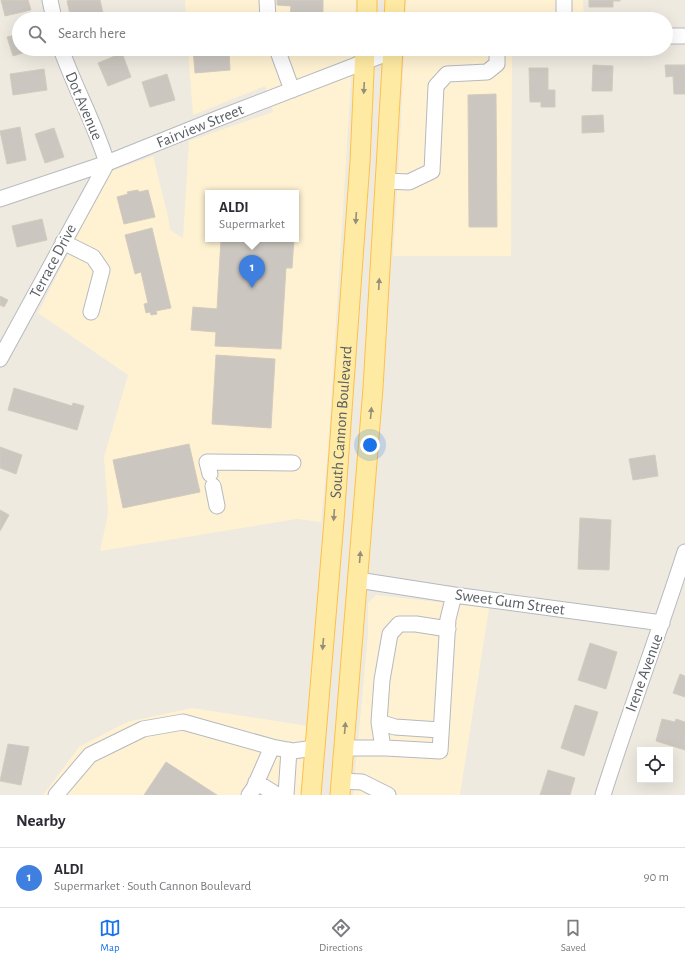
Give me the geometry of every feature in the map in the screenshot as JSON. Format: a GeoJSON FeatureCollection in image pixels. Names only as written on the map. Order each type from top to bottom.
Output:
{"type":"FeatureCollection","features":[{"type":"Feature","properties":{"kind":"main road"},"geometry":{"type":"LineString","coordinates":[[366,12],[367,0]]}},
{"type":"Feature","properties":{"kind":"main road"},"geometry":{"type":"LineString","coordinates":[[394,12],[395,0]]}},
{"type":"Feature","properties":{"kind":"main road","name":"South Cannon Boulevard"},"geometry":{"type":"LineString","coordinates":[[311,795],[336,498],[360,162],[365,56]]}},
{"type":"Feature","properties":{"kind":"main road","name":"South Cannon Boulevard"},"geometry":{"type":"LineString","coordinates":[[341,788],[373,388],[394,56]]}},
{"type":"Feature","properties":{"kind":"main road"},"geometry":{"type":"LineString","coordinates":[[314,748],[344,748]]}},
{"type":"Feature","properties":{"kind":"street"},"geometry":{"type":"LineString","coordinates":[[50,0],[53,12]]}},
{"type":"Feature","properties":{"kind":"street"},"geometry":{"type":"LineString","coordinates":[[267,0],[268,12]]}},
{"type":"Feature","properties":{"kind":"street"},"geometry":{"type":"LineString","coordinates":[[564,0],[564,12]]}},
{"type":"Feature","properties":{"kind":"street"},"geometry":{"type":"LineString","coordinates":[[673,36],[685,36]]}},
{"type":"Feature","properties":{"kind":"street","name":"Dot Avenue"},"geometry":{"type":"LineString","coordinates":[[63,56],[71,78],[101,144],[106,163]]}},
{"type":"Feature","properties":{"kind":"street"},"geometry":{"type":"LineString","coordinates":[[281,56],[292,90]]}},
{"type":"Feature","properties":{"kind":"street","name":"Fairview Street"},"geometry":{"type":"LineString","coordinates":[[0,199],[106,163],[292,90],[363,56]]}},
{"type":"Feature","properties":{"kind":"street"},"geometry":{"type":"LineString","coordinates":[[385,181],[410,182],[432,171],[436,86],[447,74],[486,72],[497,64],[497,56]]}},
{"type":"Feature","properties":{"kind":"street","name":"Terrace Drive"},"geometry":{"type":"LineString","coordinates":[[0,359],[106,163]]}},
{"type":"Feature","properties":{"kind":"street"},"geometry":{"type":"LineString","coordinates":[[64,242],[93,257],[102,270],[90,312]]}},
{"type":"Feature","properties":{"kind":"street"},"geometry":{"type":"LineString","coordinates":[[217,506],[208,462],[293,463]]}},
{"type":"Feature","properties":{"kind":"street","name":"Irene Avenue"},"geometry":{"type":"LineString","coordinates":[[603,795],[685,552]]}},
{"type":"Feature","properties":{"kind":"street","name":"Sweet Gum Street"},"geometry":{"type":"LineString","coordinates":[[358,580],[454,595],[662,623]]}},
{"type":"Feature","properties":{"kind":"street"},"geometry":{"type":"LineString","coordinates":[[344,748],[383,748],[440,751],[440,730],[448,619],[454,595]]}},
{"type":"Feature","properties":{"kind":"street"},"geometry":{"type":"LineString","coordinates":[[383,748],[380,715],[382,688],[390,634],[399,624],[416,624],[448,629]]}},
{"type":"Feature","properties":{"kind":"street"},"geometry":{"type":"LineString","coordinates":[[380,715],[395,727],[440,730]]}},
{"type":"Feature","properties":{"kind":"street"},"geometry":{"type":"LineString","coordinates":[[56,795],[90,755],[143,729],[183,722],[272,747],[293,751],[314,748]]}},
{"type":"Feature","properties":{"kind":"street"},"geometry":{"type":"LineString","coordinates":[[249,795],[272,747]]}},
{"type":"Feature","properties":{"kind":"street"},"geometry":{"type":"LineString","coordinates":[[286,795],[289,750]]}},
{"type":"Feature","properties":{"kind":"street"},"geometry":{"type":"LineString","coordinates":[[256,782],[277,795]]}},
{"type":"Feature","properties":{"kind":"street"},"geometry":{"type":"LineString","coordinates":[[341,788],[362,782],[388,795]]}},
{"type":"Feature","properties":{"kind":"shaded area"},"geometry":{"type":"Polygon","coordinates":[[[356,0],[355,12],[186,12],[185,1],[356,0]]]}},
{"type":"Feature","properties":{"kind":"shaded area"},"geometry":{"type":"Polygon","coordinates":[[[406,0],[583,0],[584,12],[405,12],[406,0]]]}},
{"type":"Feature","properties":{"kind":"shaded area"},"geometry":{"type":"Polygon","coordinates":[[[189,56],[353,56],[328,450],[321,522],[297,519],[100,551],[108,514],[104,457],[128,375],[38,313],[109,172],[153,156],[170,230],[183,238],[189,141],[273,112],[265,86],[193,115],[189,56]]]}},
{"type":"Feature","properties":{"kind":"shaded area"},"geometry":{"type":"Polygon","coordinates":[[[404,56],[512,56],[511,256],[393,256],[404,56]]]}},
{"type":"Feature","properties":{"kind":"shaded area"},"geometry":{"type":"Polygon","coordinates":[[[376,595],[489,608],[460,795],[353,795],[368,635],[368,603],[376,595]]]}},
{"type":"Feature","properties":{"kind":"shaded area"},"geometry":{"type":"Polygon","coordinates":[[[192,708],[308,726],[302,795],[43,795],[79,747],[127,722],[192,708]]]}},
{"type":"Feature","properties":{"kind":"building"},"geometry":{"type":"Polygon","coordinates":[[[1,0],[28,0],[31,10],[12,12],[12,14],[5,16],[1,0]]]}},
{"type":"Feature","properties":{"kind":"building"},"geometry":{"type":"Polygon","coordinates":[[[100,0],[103,12],[69,12],[67,1],[100,0]]]}},
{"type":"Feature","properties":{"kind":"building"},"geometry":{"type":"Polygon","coordinates":[[[277,0],[323,0],[323,12],[290,12],[291,6],[277,5],[277,0]]]}},
{"type":"Feature","properties":{"kind":"building"},"geometry":{"type":"Polygon","coordinates":[[[589,0],[620,1],[613,1],[613,7],[589,7],[589,0]]]}},
{"type":"Feature","properties":{"kind":"building"},"geometry":{"type":"Polygon","coordinates":[[[12,36],[12,53],[7,37],[12,36]]]}},
{"type":"Feature","properties":{"kind":"building"},"geometry":{"type":"Polygon","coordinates":[[[115,56],[123,56],[131,77],[108,86],[98,63],[115,56]]]}},
{"type":"Feature","properties":{"kind":"building"},"geometry":{"type":"Polygon","coordinates":[[[194,56],[229,56],[230,70],[195,73],[194,56]]]}},
{"type":"Feature","properties":{"kind":"building"},"geometry":{"type":"Polygon","coordinates":[[[593,65],[613,66],[612,91],[592,91],[593,65]]]}},
{"type":"Feature","properties":{"kind":"building"},"geometry":{"type":"Polygon","coordinates":[[[665,65],[685,65],[685,94],[674,94],[673,76],[666,77],[665,65]]]}},
{"type":"Feature","properties":{"kind":"building"},"geometry":{"type":"Polygon","coordinates":[[[529,68],[548,68],[548,90],[555,90],[555,107],[541,107],[541,102],[530,102],[529,68]]]}},
{"type":"Feature","properties":{"kind":"building"},"geometry":{"type":"Polygon","coordinates":[[[44,69],[47,90],[13,95],[10,74],[44,69]]]}},
{"type":"Feature","properties":{"kind":"building"},"geometry":{"type":"Polygon","coordinates":[[[167,74],[175,100],[150,107],[142,82],[167,74]]]}},
{"type":"Feature","properties":{"kind":"building"},"geometry":{"type":"Polygon","coordinates":[[[496,94],[497,227],[469,227],[468,95],[496,94]]]}},
{"type":"Feature","properties":{"kind":"building"},"geometry":{"type":"Polygon","coordinates":[[[603,115],[604,132],[582,133],[582,116],[603,115]]]}},
{"type":"Feature","properties":{"kind":"building"},"geometry":{"type":"Polygon","coordinates":[[[20,127],[26,160],[7,164],[0,131],[20,127]]]}},
{"type":"Feature","properties":{"kind":"building"},"geometry":{"type":"Polygon","coordinates":[[[54,128],[64,157],[45,163],[35,134],[54,128]]]}},
{"type":"Feature","properties":{"kind":"building"},"geometry":{"type":"Polygon","coordinates":[[[138,190],[139,192],[148,190],[155,217],[124,224],[117,197],[128,194],[127,192],[138,190]]]}},
{"type":"Feature","properties":{"kind":"building"},"geometry":{"type":"Polygon","coordinates":[[[42,219],[47,240],[17,247],[12,226],[42,219]]]}},
{"type":"Feature","properties":{"kind":"building"},"geometry":{"type":"Polygon","coordinates":[[[152,228],[171,308],[156,311],[157,314],[151,315],[150,312],[146,313],[144,304],[148,303],[141,272],[135,274],[125,235],[152,228]]]}},
{"type":"Feature","properties":{"kind":"building"},"geometry":{"type":"Polygon","coordinates":[[[221,242],[294,242],[292,268],[286,268],[281,349],[215,346],[216,332],[191,330],[193,307],[217,309],[221,242]]]}},
{"type":"Feature","properties":{"kind":"building"},"geometry":{"type":"Polygon","coordinates":[[[0,296],[8,300],[4,307],[0,305],[0,296]]]}},
{"type":"Feature","properties":{"kind":"building"},"geometry":{"type":"Polygon","coordinates":[[[216,355],[275,359],[271,428],[212,424],[216,355]]]}},
{"type":"Feature","properties":{"kind":"building"},"geometry":{"type":"Polygon","coordinates":[[[14,388],[72,406],[73,403],[84,406],[77,430],[8,410],[14,388]]]}},
{"type":"Feature","properties":{"kind":"building"},"geometry":{"type":"Polygon","coordinates":[[[189,444],[200,492],[123,508],[113,460],[189,444]]]}},
{"type":"Feature","properties":{"kind":"building"},"geometry":{"type":"Polygon","coordinates":[[[0,447],[22,455],[16,474],[0,468],[0,447]]]}},
{"type":"Feature","properties":{"kind":"building"},"geometry":{"type":"Polygon","coordinates":[[[655,455],[658,476],[633,480],[629,459],[655,455]]]}},
{"type":"Feature","properties":{"kind":"building"},"geometry":{"type":"Polygon","coordinates":[[[0,510],[9,515],[0,531],[0,510]]]}},
{"type":"Feature","properties":{"kind":"building"},"geometry":{"type":"Polygon","coordinates":[[[580,518],[611,520],[609,570],[578,569],[580,518]]]}},
{"type":"Feature","properties":{"kind":"building"},"geometry":{"type":"Polygon","coordinates":[[[590,643],[617,652],[606,689],[578,680],[590,643]]]}},
{"type":"Feature","properties":{"kind":"building"},"geometry":{"type":"Polygon","coordinates":[[[680,674],[685,676],[685,697],[673,693],[680,674]]]}},
{"type":"Feature","properties":{"kind":"building"},"geometry":{"type":"Polygon","coordinates":[[[575,705],[598,712],[584,756],[561,748],[575,705]]]}},
{"type":"Feature","properties":{"kind":"building"},"geometry":{"type":"Polygon","coordinates":[[[662,719],[675,722],[676,719],[685,722],[685,750],[656,741],[662,719]]]}},
{"type":"Feature","properties":{"kind":"building"},"geometry":{"type":"Polygon","coordinates":[[[8,744],[29,747],[21,785],[0,781],[8,744]]]}},
{"type":"Feature","properties":{"kind":"building"},"geometry":{"type":"Polygon","coordinates":[[[166,762],[217,795],[144,795],[166,762]]]}},
{"type":"Feature","properties":{"kind":"building"},"geometry":{"type":"Polygon","coordinates":[[[548,770],[575,778],[570,795],[540,795],[548,770]]]}},
{"type":"Feature","properties":{"kind":"place","name":"ALDI"},"geometry":{"type":"Point","coordinates":[252,288]}}]}
